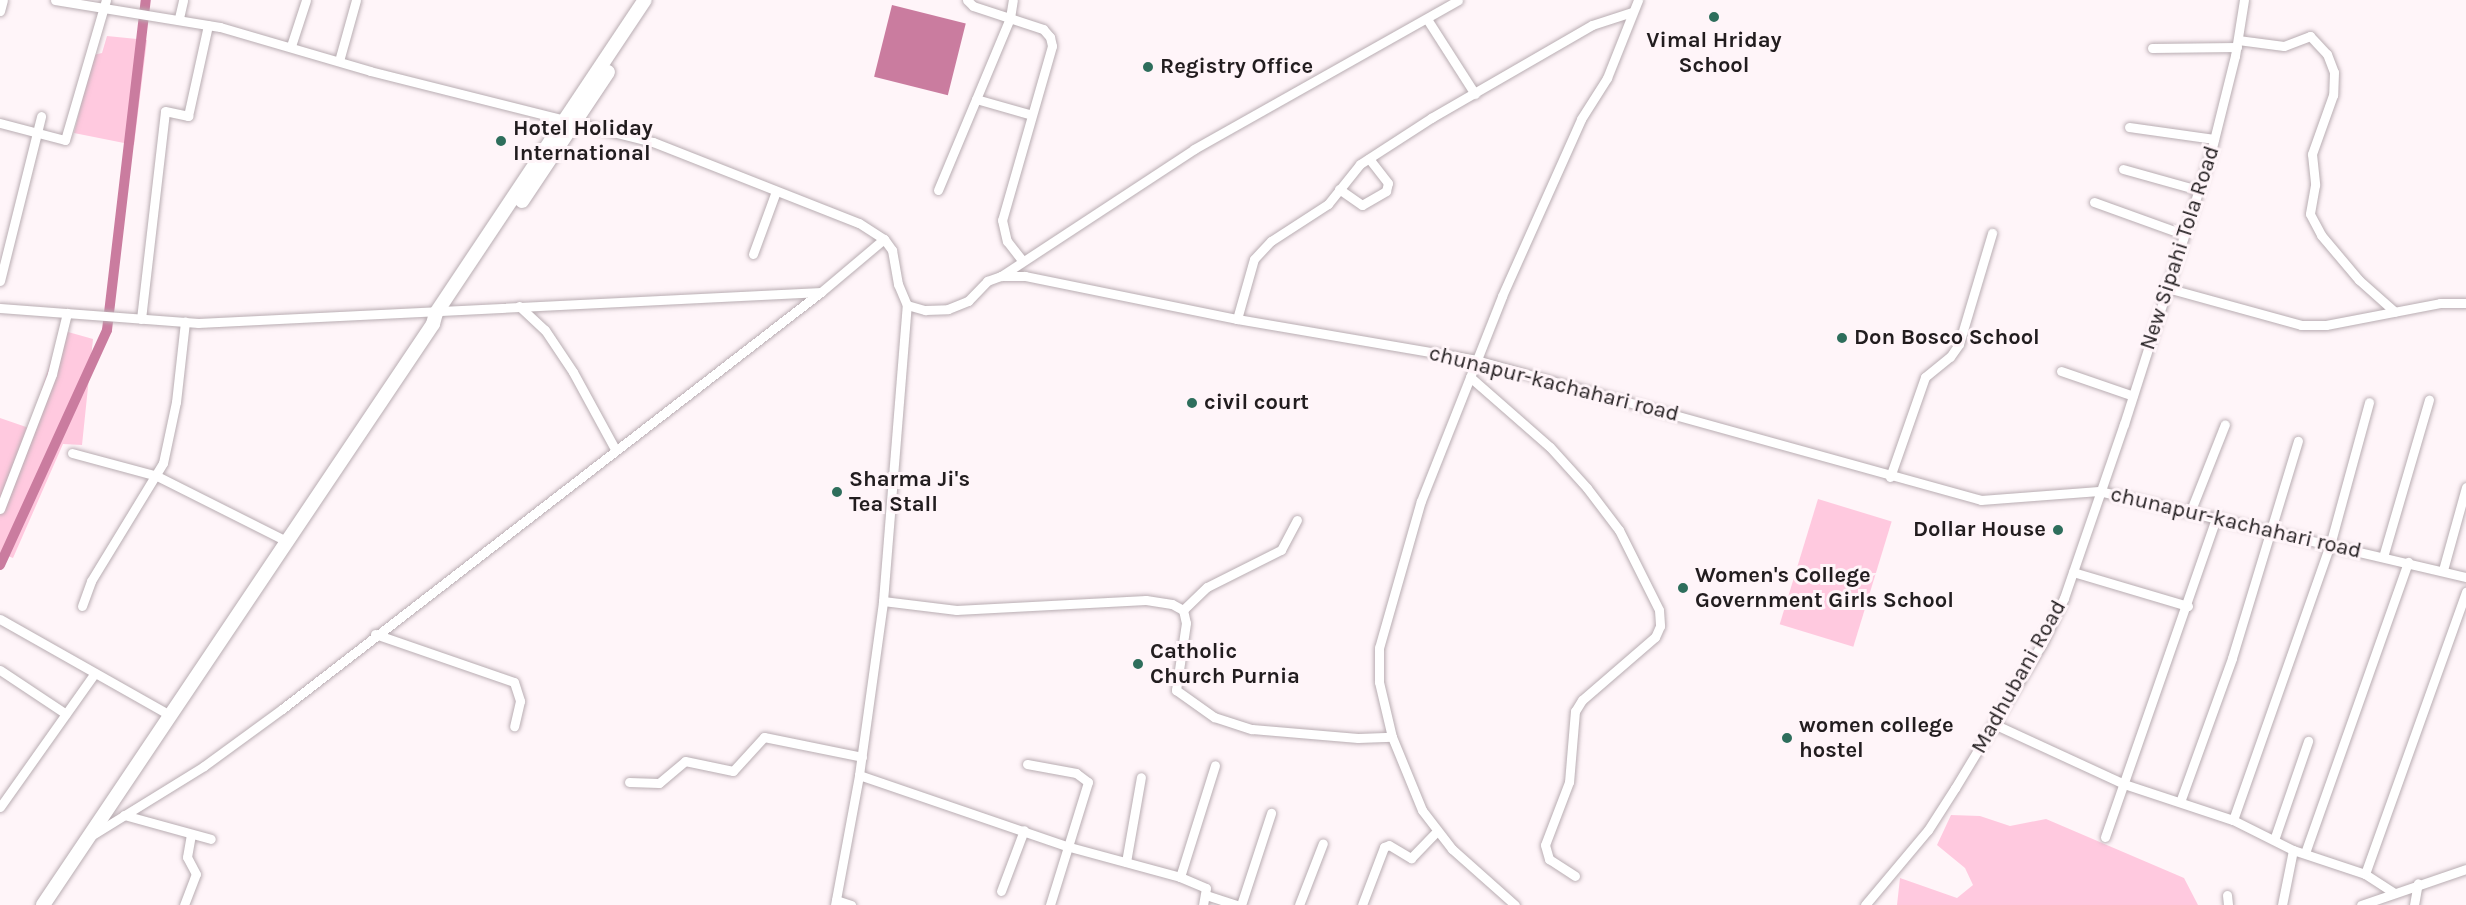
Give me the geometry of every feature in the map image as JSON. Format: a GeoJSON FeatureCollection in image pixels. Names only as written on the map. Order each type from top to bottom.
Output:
{"type":"FeatureCollection","features":[{"type":"Feature","properties":{"kind":"highway"},"geometry":{"type":"LineString","coordinates":[[572,120],[645,0]]}},
{"type":"Feature","properties":{"kind":"highway"},"geometry":{"type":"LineString","coordinates":[[43,903],[92,835],[438,317],[655,0]]}},
{"type":"Feature","properties":{"kind":"street"},"geometry":{"type":"LineString","coordinates":[[0,11],[3,0]]}},
{"type":"Feature","properties":{"kind":"street"},"geometry":{"type":"LineString","coordinates":[[56,0],[103,10],[179,18],[653,142],[859,223],[884,239],[892,250],[898,284],[907,305],[882,601],[862,757],[836,902],[851,905]]}},
{"type":"Feature","properties":{"kind":"street"},"geometry":{"type":"LineString","coordinates":[[0,123],[36,135],[65,140],[106,0]]}},
{"type":"Feature","properties":{"kind":"street"},"geometry":{"type":"LineString","coordinates":[[179,18],[183,0]]}},
{"type":"Feature","properties":{"kind":"street"},"geometry":{"type":"LineString","coordinates":[[291,46],[306,0]]}},
{"type":"Feature","properties":{"kind":"street"},"geometry":{"type":"LineString","coordinates":[[339,61],[356,0]]}},
{"type":"Feature","properties":{"kind":"street"},"geometry":{"type":"LineString","coordinates":[[967,0],[973,6],[1042,29],[1050,37],[1052,46],[1002,220],[1007,241],[1021,259]]}},
{"type":"Feature","properties":{"kind":"street"},"geometry":{"type":"LineString","coordinates":[[938,190],[1010,18],[1013,0]]}},
{"type":"Feature","properties":{"kind":"street"},"geometry":{"type":"LineString","coordinates":[[907,305],[925,310],[948,309],[968,301],[987,281],[1000,276],[1021,259],[1194,149],[1458,0]]}},
{"type":"Feature","properties":{"kind":"street"},"geometry":{"type":"LineString","coordinates":[[1515,905],[1437,831],[1422,810],[1392,736],[1379,682],[1383,624],[1421,501],[1476,360],[1581,119],[1607,78],[1638,0]]}},
{"type":"Feature","properties":{"kind":"street","name":"New Sipahi Tola Road"},"geometry":{"type":"LineString","coordinates":[[2099,491],[2133,396],[2214,139],[2237,44],[2244,0]]}},
{"type":"Feature","properties":{"kind":"street"},"geometry":{"type":"LineString","coordinates":[[1237,320],[1254,259],[1271,241],[1314,215],[1369,159],[1592,25],[1632,12]]}},
{"type":"Feature","properties":{"kind":"street"},"geometry":{"type":"LineString","coordinates":[[1427,19],[1475,94]]}},
{"type":"Feature","properties":{"kind":"street"},"geometry":{"type":"LineString","coordinates":[[141,319],[165,111],[188,116],[208,25]]}},
{"type":"Feature","properties":{"kind":"street"},"geometry":{"type":"LineString","coordinates":[[2152,48],[2237,44],[2284,46],[2310,36],[2327,54],[2334,72],[2333,95],[2312,154],[2315,185],[2310,214],[2343,262],[2395,312]]}},
{"type":"Feature","properties":{"kind":"street"},"geometry":{"type":"LineString","coordinates":[[976,99],[1032,115]]}},
{"type":"Feature","properties":{"kind":"street"},"geometry":{"type":"LineString","coordinates":[[0,281],[41,116]]}},
{"type":"Feature","properties":{"kind":"street"},"geometry":{"type":"LineString","coordinates":[[2129,127],[2214,139]]}},
{"type":"Feature","properties":{"kind":"street"},"geometry":{"type":"LineString","coordinates":[[1340,189],[1362,205],[1386,191],[1388,183],[1369,159]]}},
{"type":"Feature","properties":{"kind":"street"},"geometry":{"type":"LineString","coordinates":[[2123,169],[2198,190]]}},
{"type":"Feature","properties":{"kind":"street"},"geometry":{"type":"LineString","coordinates":[[753,254],[776,191]]}},
{"type":"Feature","properties":{"kind":"street"},"geometry":{"type":"LineString","coordinates":[[2094,202],[2183,234]]}},
{"type":"Feature","properties":{"kind":"street"},"geometry":{"type":"LineString","coordinates":[[1890,477],[1925,377],[1950,357],[1959,344],[1992,233]]}},
{"type":"Feature","properties":{"kind":"street"},"geometry":{"type":"LineString","coordinates":[[92,835],[204,766],[821,292],[884,239]]}},
{"type":"Feature","properties":{"kind":"street","name":"chunapur-kachahari road"},"geometry":{"type":"LineString","coordinates":[[1000,276],[1025,276],[1237,320],[1476,360],[1720,425],[1890,477],[1981,500],[2099,491],[2217,516],[2466,577]]}},
{"type":"Feature","properties":{"kind":"street"},"geometry":{"type":"LineString","coordinates":[[2167,288],[2301,325],[2326,325],[2440,303],[2466,303]]}},
{"type":"Feature","properties":{"kind":"street"},"geometry":{"type":"LineString","coordinates":[[0,308],[185,322],[438,317],[519,306],[821,292]]}},
{"type":"Feature","properties":{"kind":"street"},"geometry":{"type":"LineString","coordinates":[[519,306],[545,330],[568,363],[615,449]]}},
{"type":"Feature","properties":{"kind":"street"},"geometry":{"type":"LineString","coordinates":[[0,509],[52,374],[67,313]]}},
{"type":"Feature","properties":{"kind":"street"},"geometry":{"type":"LineString","coordinates":[[82,606],[123,526],[157,476],[176,402],[185,322]]}},
{"type":"Feature","properties":{"kind":"street"},"geometry":{"type":"LineString","coordinates":[[2061,371],[2133,396]]}},
{"type":"Feature","properties":{"kind":"street"},"geometry":{"type":"LineString","coordinates":[[1470,377],[1536,434],[1587,488],[1619,530],[1659,610],[1660,626],[1655,638],[1582,700],[1575,711],[1569,782],[1545,844],[1549,859],[1575,876]]}},
{"type":"Feature","properties":{"kind":"street"},"geometry":{"type":"LineString","coordinates":[[2383,556],[2429,399]]}},
{"type":"Feature","properties":{"kind":"street"},"geometry":{"type":"LineString","coordinates":[[2233,820],[2330,544],[2369,402]]}},
{"type":"Feature","properties":{"kind":"street"},"geometry":{"type":"LineString","coordinates":[[2191,510],[2224,424]]}},
{"type":"Feature","properties":{"kind":"street"},"geometry":{"type":"LineString","coordinates":[[2180,802],[2232,658],[2298,441]]}},
{"type":"Feature","properties":{"kind":"street"},"geometry":{"type":"LineString","coordinates":[[72,453],[157,476],[288,542]]}},
{"type":"Feature","properties":{"kind":"street"},"geometry":{"type":"LineString","coordinates":[[2443,570],[2466,487]]}},
{"type":"Feature","properties":{"kind":"street","name":"Madhubani Road"},"geometry":{"type":"LineString","coordinates":[[1865,905],[1928,830],[1996,725],[2042,644],[2073,572],[2099,491]]}},
{"type":"Feature","properties":{"kind":"street"},"geometry":{"type":"LineString","coordinates":[[2105,837],[2188,606],[2217,516]]}},
{"type":"Feature","properties":{"kind":"street"},"geometry":{"type":"LineString","coordinates":[[1183,610],[1207,587],[1281,550],[1297,520]]}},
{"type":"Feature","properties":{"kind":"street"},"geometry":{"type":"LineString","coordinates":[[2305,853],[2408,562]]}},
{"type":"Feature","properties":{"kind":"street"},"geometry":{"type":"LineString","coordinates":[[2073,572],[2188,606]]}},
{"type":"Feature","properties":{"kind":"street"},"geometry":{"type":"LineString","coordinates":[[2365,874],[2466,591]]}},
{"type":"Feature","properties":{"kind":"street"},"geometry":{"type":"LineString","coordinates":[[882,601],[957,610],[1146,600],[1172,604],[1183,610],[1186,623],[1176,690],[1214,717],[1252,729],[1358,738],[1392,736]]}},
{"type":"Feature","properties":{"kind":"street"},"geometry":{"type":"LineString","coordinates":[[0,619],[170,716]]}},
{"type":"Feature","properties":{"kind":"street"},"geometry":{"type":"LineString","coordinates":[[375,634],[514,682],[520,701],[514,726]]}},
{"type":"Feature","properties":{"kind":"street"},"geometry":{"type":"LineString","coordinates":[[0,670],[66,714]]}},
{"type":"Feature","properties":{"kind":"street"},"geometry":{"type":"LineString","coordinates":[[0,807],[95,673]]}},
{"type":"Feature","properties":{"kind":"street"},"geometry":{"type":"LineString","coordinates":[[1996,725],[2124,784],[2233,820],[2293,850],[2365,874],[2394,893]]}},
{"type":"Feature","properties":{"kind":"street"},"geometry":{"type":"LineString","coordinates":[[629,782],[659,783],[685,761],[733,771],[764,737],[862,757]]}},
{"type":"Feature","properties":{"kind":"street"},"geometry":{"type":"LineString","coordinates":[[2274,840],[2308,741]]}},
{"type":"Feature","properties":{"kind":"street"},"geometry":{"type":"LineString","coordinates":[[1027,764],[1076,773],[1088,782],[1066,846],[1050,905]]}},
{"type":"Feature","properties":{"kind":"street"},"geometry":{"type":"LineString","coordinates":[[1180,877],[1215,765]]}},
{"type":"Feature","properties":{"kind":"street"},"geometry":{"type":"LineString","coordinates":[[859,775],[1066,846],[1180,877],[1206,888],[1205,900],[1239,905],[1271,813]]}},
{"type":"Feature","properties":{"kind":"street"},"geometry":{"type":"LineString","coordinates":[[1126,862],[1142,777]]}},
{"type":"Feature","properties":{"kind":"street"},"geometry":{"type":"LineString","coordinates":[[124,815],[212,839]]}},
{"type":"Feature","properties":{"kind":"street"},"geometry":{"type":"LineString","coordinates":[[1001,891],[1024,830]]}},
{"type":"Feature","properties":{"kind":"street"},"geometry":{"type":"LineString","coordinates":[[1362,905],[1384,847],[1389,845],[1411,858],[1437,831]]}},
{"type":"Feature","properties":{"kind":"street"},"geometry":{"type":"LineString","coordinates":[[184,905],[196,874],[187,857],[191,834]]}},
{"type":"Feature","properties":{"kind":"street"},"geometry":{"type":"LineString","coordinates":[[1299,905],[1323,843]]}},
{"type":"Feature","properties":{"kind":"street"},"geometry":{"type":"LineString","coordinates":[[2282,905],[2293,850]]}},
{"type":"Feature","properties":{"kind":"street"},"geometry":{"type":"LineString","coordinates":[[2361,905],[2418,883],[2466,869]]}},
{"type":"Feature","properties":{"kind":"street"},"geometry":{"type":"LineString","coordinates":[[2414,905],[2418,883]]}},
{"type":"Feature","properties":{"kind":"shaded area"},"geometry":{"type":"Polygon","coordinates":[[[892,5],[966,23],[948,95],[874,77],[892,5]]]}},
{"type":"Feature","properties":{"kind":"shaded area"},"geometry":{"type":"Polygon","coordinates":[[[107,36],[147,40],[134,145],[74,133],[93,55],[102,53],[107,36]]]}},
{"type":"Feature","properties":{"kind":"shaded area"},"geometry":{"type":"Polygon","coordinates":[[[61,330],[93,339],[82,445],[63,444],[13,558],[0,553],[0,418],[29,428],[61,330]]]}},
{"type":"Feature","properties":{"kind":"shaded area"},"geometry":{"type":"Polygon","coordinates":[[[1818,499],[1892,522],[1853,647],[1780,624],[1818,499]]]}},
{"type":"Feature","properties":{"kind":"shaded area"},"geometry":{"type":"Polygon","coordinates":[[[1951,815],[1980,816],[2010,826],[2046,819],[2184,878],[2198,905],[1897,905],[1900,878],[1957,898],[1973,885],[1965,868],[1937,845],[1951,815]]]}},
{"type":"Feature","properties":{"kind":"waterway"},"geometry":{"type":"LineString","coordinates":[[0,565],[107,330],[146,0]]}},
{"type":"Feature","properties":{"kind":"place","name":"Vimal Hriday School"},"geometry":{"type":"Point","coordinates":[1714,17]}},
{"type":"Feature","properties":{"kind":"place","name":"Registry Office"},"geometry":{"type":"Point","coordinates":[1148,67]}},
{"type":"Feature","properties":{"kind":"place","name":"Hotel Holiday International"},"geometry":{"type":"Point","coordinates":[501,141]}},
{"type":"Feature","properties":{"kind":"place","name":"Don Bosco School"},"geometry":{"type":"Point","coordinates":[1842,338]}},
{"type":"Feature","properties":{"kind":"place","name":"civil court"},"geometry":{"type":"Point","coordinates":[1192,403]}},
{"type":"Feature","properties":{"kind":"place","name":"Sharma Ji's Tea Stall"},"geometry":{"type":"Point","coordinates":[837,492]}},
{"type":"Feature","properties":{"kind":"place","name":"Dollar House"},"geometry":{"type":"Point","coordinates":[2058,530]}},
{"type":"Feature","properties":{"kind":"place","name":"Women's College Government Girls School"},"geometry":{"type":"Point","coordinates":[1683,588]}},
{"type":"Feature","properties":{"kind":"place","name":"Catholic Church Purnia"},"geometry":{"type":"Point","coordinates":[1138,664]}},
{"type":"Feature","properties":{"kind":"place","name":"women college hostel"},"geometry":{"type":"Point","coordinates":[1787,738]}}]}
